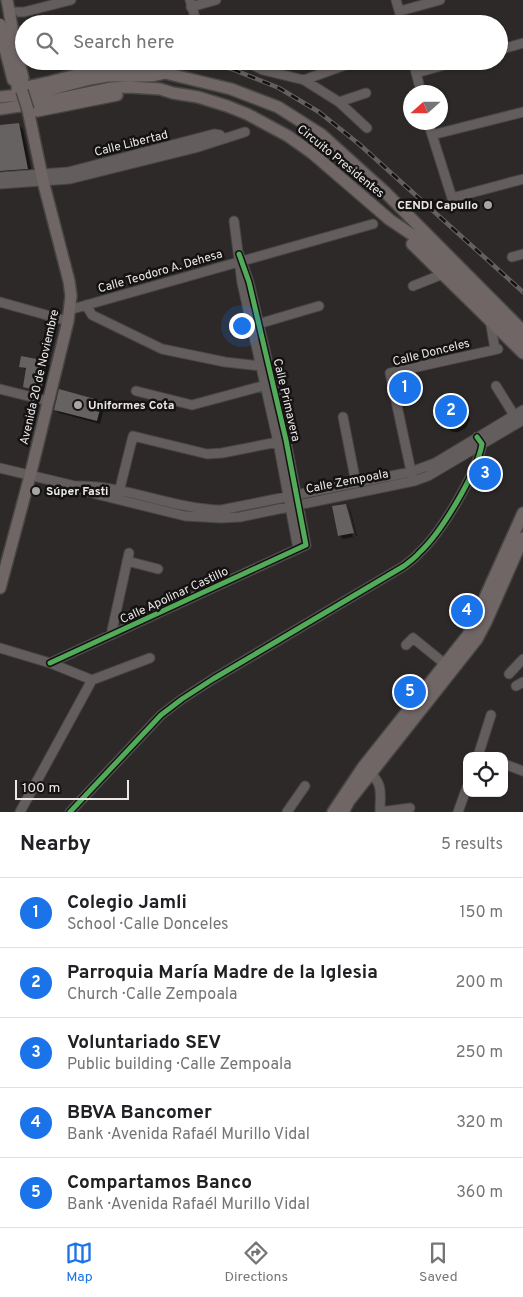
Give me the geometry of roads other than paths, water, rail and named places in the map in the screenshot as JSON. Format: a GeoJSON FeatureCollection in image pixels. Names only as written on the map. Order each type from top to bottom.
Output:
{"type":"FeatureCollection","features":[{"type":"Feature","properties":{"kind":"main road","name":"Avenida 20 de Noviembre"},"geometry":{"type":"LineString","coordinates":[[0,588],[30,476],[69,316],[71,296],[69,281],[42,178],[28,111],[20,88],[13,80],[7,0]]}},
{"type":"Feature","properties":{"kind":"main road","name":"Avenida 20 de Noviembre"},"geometry":{"type":"LineString","coordinates":[[0,24],[10,46]]}},
{"type":"Feature","properties":{"kind":"main road"},"geometry":{"type":"LineString","coordinates":[[0,90],[20,88],[98,70]]}},
{"type":"Feature","properties":{"kind":"main road"},"geometry":{"type":"LineString","coordinates":[[157,70],[165,73]]}},
{"type":"Feature","properties":{"kind":"main road","name":"Circuito Presidentes"},"geometry":{"type":"LineString","coordinates":[[39,98],[90,79],[108,76],[151,76],[165,73],[231,89],[278,107],[322,135],[384,191],[522,348]]}},
{"type":"Feature","properties":{"kind":"main road","name":"Circuito Presidentes"},"geometry":{"type":"LineString","coordinates":[[39,98],[112,88],[160,88],[227,106],[261,121],[312,152],[390,220],[436,250],[523,331]]}},
{"type":"Feature","properties":{"kind":"main road"},"geometry":{"type":"LineString","coordinates":[[0,114],[28,111],[111,95],[174,93]]}},
{"type":"Feature","properties":{"kind":"main road"},"geometry":{"type":"LineString","coordinates":[[0,97],[39,98]]}},
{"type":"Feature","properties":{"kind":"main road"},"geometry":{"type":"LineString","coordinates":[[0,109],[39,98]]}},
{"type":"Feature","properties":{"kind":"main road"},"geometry":{"type":"LineString","coordinates":[[384,191],[410,208],[523,324]]}},
{"type":"Feature","properties":{"kind":"main road"},"geometry":{"type":"LineString","coordinates":[[390,220],[490,320],[522,348]]}},
{"type":"Feature","properties":{"kind":"main road"},"geometry":{"type":"LineString","coordinates":[[343,812],[367,770],[471,629],[523,513]]}},
{"type":"Feature","properties":{"kind":"main road"},"geometry":{"type":"LineString","coordinates":[[333,812],[477,639],[523,538]]}},
{"type":"Feature","properties":{"kind":"street"},"geometry":{"type":"LineString","coordinates":[[9,14],[71,0]]}},
{"type":"Feature","properties":{"kind":"street"},"geometry":{"type":"LineString","coordinates":[[190,4],[216,0]]}},
{"type":"Feature","properties":{"kind":"street"},"geometry":{"type":"LineString","coordinates":[[396,0],[401,15]]}},
{"type":"Feature","properties":{"kind":"street"},"geometry":{"type":"LineString","coordinates":[[400,11],[440,0]]}},
{"type":"Feature","properties":{"kind":"street"},"geometry":{"type":"LineString","coordinates":[[508,47],[523,43]]}},
{"type":"Feature","properties":{"kind":"street"},"geometry":{"type":"LineString","coordinates":[[263,70],[304,80],[339,102],[367,128]]}},
{"type":"Feature","properties":{"kind":"street"},"geometry":{"type":"LineString","coordinates":[[304,80],[331,70]]}},
{"type":"Feature","properties":{"kind":"street"},"geometry":{"type":"LineString","coordinates":[[415,70],[419,85]]}},
{"type":"Feature","properties":{"kind":"street"},"geometry":{"type":"LineString","coordinates":[[416,74],[429,70]]}},
{"type":"Feature","properties":{"kind":"street"},"geometry":{"type":"LineString","coordinates":[[339,102],[366,93]]}},
{"type":"Feature","properties":{"kind":"street"},"geometry":{"type":"LineString","coordinates":[[432,135],[523,112]]}},
{"type":"Feature","properties":{"kind":"street"},"geometry":{"type":"LineString","coordinates":[[430,130],[452,198],[523,179]]}},
{"type":"Feature","properties":{"kind":"street","name":"Calle Libertad"},"geometry":{"type":"LineString","coordinates":[[42,178],[69,175],[195,148],[245,132]]}},
{"type":"Feature","properties":{"kind":"street"},"geometry":{"type":"LineString","coordinates":[[0,178],[42,178]]}},
{"type":"Feature","properties":{"kind":"street"},"geometry":{"type":"LineString","coordinates":[[0,184],[42,178]]}},
{"type":"Feature","properties":{"kind":"street"},"geometry":{"type":"LineString","coordinates":[[234,221],[240,259]]}},
{"type":"Feature","properties":{"kind":"street","name":"Calle Teodoro A. Dehesa"},"geometry":{"type":"LineString","coordinates":[[69,316],[86,305],[240,259],[373,224]]}},
{"type":"Feature","properties":{"kind":"street"},"geometry":{"type":"LineString","coordinates":[[512,258],[523,254]]}},
{"type":"Feature","properties":{"kind":"street","name":"Calle Primavera"},"geometry":{"type":"LineString","coordinates":[[240,259],[249,282],[302,547]]}},
{"type":"Feature","properties":{"kind":"street","name":"Calle Primavera"},"geometry":{"type":"LineString","coordinates":[[240,259],[261,366],[269,384]]}},
{"type":"Feature","properties":{"kind":"street"},"geometry":{"type":"LineString","coordinates":[[413,286],[443,274]]}},
{"type":"Feature","properties":{"kind":"street"},"geometry":{"type":"LineString","coordinates":[[0,302],[69,316]]}},
{"type":"Feature","properties":{"kind":"street"},"geometry":{"type":"LineString","coordinates":[[86,305],[92,315],[162,349],[225,362],[261,366]]}},
{"type":"Feature","properties":{"kind":"street"},"geometry":{"type":"LineString","coordinates":[[258,324],[319,306]]}},
{"type":"Feature","properties":{"kind":"street","name":"Calle Donceles"},"geometry":{"type":"LineString","coordinates":[[412,476],[390,373],[497,349],[490,320]]}},
{"type":"Feature","properties":{"kind":"street"},"geometry":{"type":"LineString","coordinates":[[136,391],[192,405],[269,384]]}},
{"type":"Feature","properties":{"kind":"street"},"geometry":{"type":"LineString","coordinates":[[496,386],[514,415]]}},
{"type":"Feature","properties":{"kind":"street"},"geometry":{"type":"LineString","coordinates":[[0,389],[48,401]]}},
{"type":"Feature","properties":{"kind":"street","name":"Calle Zempoala"},"geometry":{"type":"LineString","coordinates":[[479,441],[523,410]]}},
{"type":"Feature","properties":{"kind":"street"},"geometry":{"type":"LineString","coordinates":[[343,417],[356,483]]}},
{"type":"Feature","properties":{"kind":"street","name":"Calle Zempoala"},"geometry":{"type":"LineString","coordinates":[[0,468],[75,486],[86,485],[118,495],[203,510],[221,510],[293,500],[412,476],[523,420]]}},
{"type":"Feature","properties":{"kind":"street"},"geometry":{"type":"LineString","coordinates":[[118,495],[133,436],[207,454],[222,453],[282,441]]}},
{"type":"Feature","properties":{"kind":"street"},"geometry":{"type":"LineString","coordinates":[[70,812],[161,715],[182,699],[404,566],[420,553],[432,540],[477,464],[479,441]]}},
{"type":"Feature","properties":{"kind":"street","name":"Calle Zempoala"},"geometry":{"type":"LineString","coordinates":[[293,500],[356,483],[412,476]]}},
{"type":"Feature","properties":{"kind":"street","name":"Calle Apolinar Castillo"},"geometry":{"type":"LineString","coordinates":[[50,663],[302,547]]}},
{"type":"Feature","properties":{"kind":"street"},"geometry":{"type":"LineString","coordinates":[[111,635],[128,557],[158,569]]}},
{"type":"Feature","properties":{"kind":"street"},"geometry":{"type":"LineString","coordinates":[[406,645],[413,638],[445,664]]}},
{"type":"Feature","properties":{"kind":"street"},"geometry":{"type":"LineString","coordinates":[[0,648],[50,663],[92,680]]}},
{"type":"Feature","properties":{"kind":"street"},"geometry":{"type":"LineString","coordinates":[[20,812],[92,680],[150,658]]}},
{"type":"Feature","properties":{"kind":"street"},"geometry":{"type":"LineString","coordinates":[[509,674],[523,659]]}},
{"type":"Feature","properties":{"kind":"street"},"geometry":{"type":"LineString","coordinates":[[481,752],[491,715]]}},
{"type":"Feature","properties":{"kind":"street"},"geometry":{"type":"LineString","coordinates":[[508,766],[523,772]]}},
{"type":"Feature","properties":{"kind":"street"},"geometry":{"type":"LineString","coordinates":[[367,770],[378,780],[380,812],[410,808]]}},
{"type":"Feature","properties":{"kind":"street"},"geometry":{"type":"LineString","coordinates":[[287,812],[305,786]]}},
{"type":"Feature","properties":{"kind":"street"},"geometry":{"type":"LineString","coordinates":[[458,812],[463,797]]}},
{"type":"Feature","properties":{"kind":"railway"},"geometry":{"type":"LineString","coordinates":[[0,25],[15,28]]}},
{"type":"Feature","properties":{"kind":"railway"},"geometry":{"type":"LineString","coordinates":[[234,70],[279,88],[319,112],[359,144],[523,292]]}},
{"type":"Feature","properties":{"kind":"place","name":"CENDI Capullo"},"geometry":{"type":"Point","coordinates":[488,205]}},
{"type":"Feature","properties":{"kind":"place","name":"Colegio Jamli"},"geometry":{"type":"Point","coordinates":[405,388]}},
{"type":"Feature","properties":{"kind":"place","name":"Uniformes Cota"},"geometry":{"type":"Point","coordinates":[78,405]}},
{"type":"Feature","properties":{"kind":"place","name":"Parroquia María Madre de la Iglesia"},"geometry":{"type":"Point","coordinates":[451,411]}},
{"type":"Feature","properties":{"kind":"place","name":"Voluntariado SEV"},"geometry":{"type":"Point","coordinates":[485,474]}},
{"type":"Feature","properties":{"kind":"place","name":"Súper Fasti"},"geometry":{"type":"Point","coordinates":[36,491]}},
{"type":"Feature","properties":{"kind":"place","name":"BBVA Bancomer"},"geometry":{"type":"Point","coordinates":[467,611]}},
{"type":"Feature","properties":{"kind":"place","name":"Compartamos Banco"},"geometry":{"type":"Point","coordinates":[410,692]}}]}
